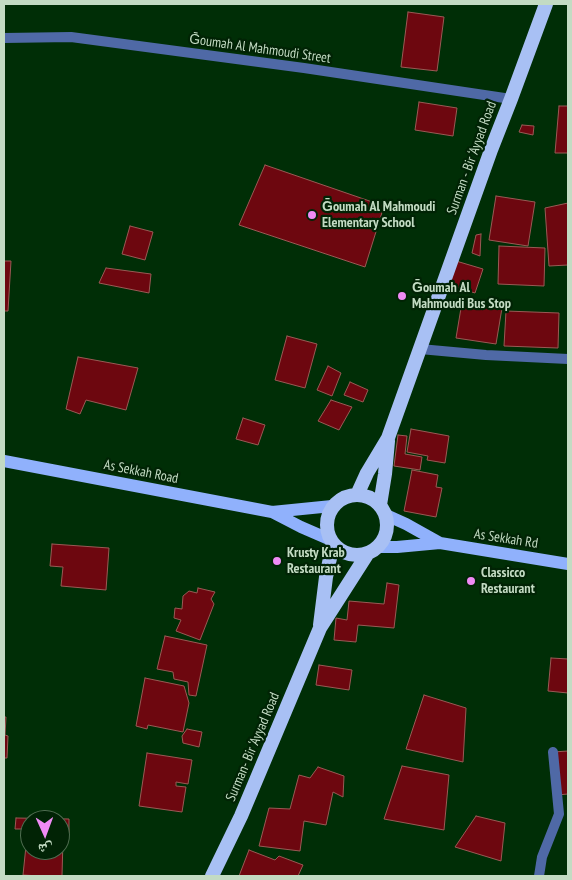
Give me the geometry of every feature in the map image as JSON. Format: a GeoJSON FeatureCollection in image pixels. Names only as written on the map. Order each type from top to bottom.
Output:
{"type":"FeatureCollection","features":[{"type":"Feature","properties":{"kind":"highway","name":"Surman - Bir ‘Ayyad Road"},"geometry":{"type":"LineString","coordinates":[[388,438],[491,150],[546,4]]}},
{"type":"Feature","properties":{"kind":"highway"},"geometry":{"type":"LineString","coordinates":[[357,494],[388,438]]}},
{"type":"Feature","properties":{"kind":"highway"},"geometry":{"type":"LineString","coordinates":[[320,628],[373,550],[385,538],[388,527],[383,510],[388,438]]}},
{"type":"Feature","properties":{"kind":"highway"},"geometry":{"type":"LineString","coordinates":[[373,550],[358,555],[347,554],[332,542],[327,531],[327,521],[332,506],[339,500],[357,494],[370,497],[383,510]]}},
{"type":"Feature","properties":{"kind":"highway"},"geometry":{"type":"LineString","coordinates":[[320,628],[332,542]]}},
{"type":"Feature","properties":{"kind":"highway","name":"Surman- Bir ‘Ayyad Road"},"geometry":{"type":"LineString","coordinates":[[212,876],[241,816],[320,628]]}},
{"type":"Feature","properties":{"kind":"main road","name":"As Sekkah Road"},"geometry":{"type":"LineString","coordinates":[[4,461],[272,512],[332,506]]}},
{"type":"Feature","properties":{"kind":"main road"},"geometry":{"type":"LineString","coordinates":[[383,510],[440,543]]}},
{"type":"Feature","properties":{"kind":"main road","name":"As Sekkah Road"},"geometry":{"type":"LineString","coordinates":[[272,512],[332,542]]}},
{"type":"Feature","properties":{"kind":"main road"},"geometry":{"type":"LineString","coordinates":[[373,550],[440,543]]}},
{"type":"Feature","properties":{"kind":"main road","name":"As Sekkah Rd"},"geometry":{"type":"LineString","coordinates":[[440,543],[568,564]]}},
{"type":"Feature","properties":{"kind":"street","name":"Ḡoumah Al Mahmoudi Street"},"geometry":{"type":"LineString","coordinates":[[4,38],[71,37],[511,99]]}},
{"type":"Feature","properties":{"kind":"street"},"geometry":{"type":"LineString","coordinates":[[420,349],[486,355],[568,359]]}},
{"type":"Feature","properties":{"kind":"street"},"geometry":{"type":"LineString","coordinates":[[538,876],[542,857],[559,814],[553,752]]}},
{"type":"Feature","properties":{"kind":"building"},"geometry":{"type":"Polygon","coordinates":[[[408,12],[444,17],[437,71],[401,67],[408,12]]]}},
{"type":"Feature","properties":{"kind":"building"},"geometry":{"type":"Polygon","coordinates":[[[419,102],[457,108],[453,136],[415,130],[419,102]]]}},
{"type":"Feature","properties":{"kind":"building"},"geometry":{"type":"Polygon","coordinates":[[[559,106],[568,106],[568,153],[555,153],[559,106]]]}},
{"type":"Feature","properties":{"kind":"building"},"geometry":{"type":"Polygon","coordinates":[[[522,125],[534,126],[533,135],[519,132],[522,125]]]}},
{"type":"Feature","properties":{"kind":"building","name":"Ḡoumah Al Mahmoudi Elementary School"},"geometry":{"type":"Polygon","coordinates":[[[265,165],[384,206],[365,267],[239,225],[265,165]]]}},
{"type":"Feature","properties":{"kind":"building"},"geometry":{"type":"Polygon","coordinates":[[[496,196],[535,202],[528,246],[489,240],[496,196]]]}},
{"type":"Feature","properties":{"kind":"building"},"geometry":{"type":"Polygon","coordinates":[[[568,203],[568,265],[549,266],[545,208],[568,203]]]}},
{"type":"Feature","properties":{"kind":"building"},"geometry":{"type":"Polygon","coordinates":[[[130,226],[153,232],[145,260],[122,254],[130,226]]]}},
{"type":"Feature","properties":{"kind":"building"},"geometry":{"type":"Polygon","coordinates":[[[481,234],[480,256],[472,253],[476,235],[481,234]]]}},
{"type":"Feature","properties":{"kind":"building"},"geometry":{"type":"Polygon","coordinates":[[[499,246],[545,248],[544,286],[498,284],[499,246]]]}},
{"type":"Feature","properties":{"kind":"building"},"geometry":{"type":"Polygon","coordinates":[[[4,261],[11,261],[8,311],[4,311],[4,261]]]}},
{"type":"Feature","properties":{"kind":"building"},"geometry":{"type":"Polygon","coordinates":[[[456,261],[483,269],[475,293],[449,285],[456,261]]]}},
{"type":"Feature","properties":{"kind":"building"},"geometry":{"type":"Polygon","coordinates":[[[106,268],[151,274],[149,293],[99,283],[106,268]]]}},
{"type":"Feature","properties":{"kind":"building"},"geometry":{"type":"Polygon","coordinates":[[[462,302],[502,308],[496,344],[456,338],[462,302]]]}},
{"type":"Feature","properties":{"kind":"building"},"geometry":{"type":"Polygon","coordinates":[[[506,311],[559,313],[558,348],[504,346],[506,311]]]}},
{"type":"Feature","properties":{"kind":"building"},"geometry":{"type":"Polygon","coordinates":[[[287,336],[317,344],[305,388],[275,380],[287,336]]]}},
{"type":"Feature","properties":{"kind":"building"},"geometry":{"type":"Polygon","coordinates":[[[78,357],[138,368],[126,410],[86,400],[80,414],[66,409],[78,357]]]}},
{"type":"Feature","properties":{"kind":"building"},"geometry":{"type":"Polygon","coordinates":[[[328,366],[341,373],[332,396],[317,390],[328,366]]]}},
{"type":"Feature","properties":{"kind":"building"},"geometry":{"type":"Polygon","coordinates":[[[350,382],[368,390],[363,402],[344,395],[350,382]]]}},
{"type":"Feature","properties":{"kind":"building"},"geometry":{"type":"Polygon","coordinates":[[[331,400],[352,407],[339,430],[318,421],[331,400]]]}},
{"type":"Feature","properties":{"kind":"building"},"geometry":{"type":"Polygon","coordinates":[[[243,418],[265,425],[258,445],[236,439],[243,418]]]}},
{"type":"Feature","properties":{"kind":"building"},"geometry":{"type":"Polygon","coordinates":[[[411,429],[449,436],[445,463],[427,460],[428,456],[407,452],[411,429]]]}},
{"type":"Feature","properties":{"kind":"building"},"geometry":{"type":"Polygon","coordinates":[[[398,435],[407,436],[405,454],[422,457],[420,470],[394,466],[398,435]]]}},
{"type":"Feature","properties":{"kind":"building"},"geometry":{"type":"Polygon","coordinates":[[[412,470],[438,475],[436,487],[442,488],[436,517],[404,511],[412,470]]]}},
{"type":"Feature","properties":{"kind":"building"},"geometry":{"type":"Polygon","coordinates":[[[52,544],[109,548],[106,590],[61,586],[63,567],[50,566],[52,544]]]}},
{"type":"Feature","properties":{"kind":"building"},"geometry":{"type":"Polygon","coordinates":[[[387,583],[399,585],[394,628],[358,625],[356,642],[334,640],[336,618],[347,620],[349,601],[384,604],[387,583]]]}},
{"type":"Feature","properties":{"kind":"building"},"geometry":{"type":"Polygon","coordinates":[[[198,588],[215,592],[211,599],[214,604],[200,640],[176,631],[181,620],[174,618],[175,608],[182,609],[183,596],[189,591],[197,593],[198,588]]]}},
{"type":"Feature","properties":{"kind":"building"},"geometry":{"type":"Polygon","coordinates":[[[165,636],[207,645],[196,696],[189,695],[188,682],[174,679],[173,672],[157,669],[165,636]]]}},
{"type":"Feature","properties":{"kind":"building"},"geometry":{"type":"Polygon","coordinates":[[[551,658],[568,659],[568,693],[548,691],[551,658]]]}},
{"type":"Feature","properties":{"kind":"building"},"geometry":{"type":"Polygon","coordinates":[[[319,665],[352,670],[349,690],[316,685],[319,665]]]}},
{"type":"Feature","properties":{"kind":"building"},"geometry":{"type":"Polygon","coordinates":[[[145,678],[184,686],[189,703],[183,732],[148,725],[147,729],[136,726],[145,678]]]}},
{"type":"Feature","properties":{"kind":"building"},"geometry":{"type":"Polygon","coordinates":[[[424,695],[466,708],[463,762],[406,749],[424,695]]]}},
{"type":"Feature","properties":{"kind":"building"},"geometry":{"type":"Polygon","coordinates":[[[4,717],[6,717],[5,735],[8,736],[7,758],[4,758],[4,717]]]}},
{"type":"Feature","properties":{"kind":"building"},"geometry":{"type":"Polygon","coordinates":[[[187,729],[202,732],[199,747],[183,743],[182,736],[187,729]]]}},
{"type":"Feature","properties":{"kind":"building"},"geometry":{"type":"Polygon","coordinates":[[[568,751],[568,794],[557,795],[553,752],[568,751]]]}},
{"type":"Feature","properties":{"kind":"building"},"geometry":{"type":"Polygon","coordinates":[[[147,753],[192,760],[188,784],[176,782],[176,786],[186,787],[182,812],[139,806],[147,753]]]}},
{"type":"Feature","properties":{"kind":"building"},"geometry":{"type":"Polygon","coordinates":[[[402,766],[449,775],[444,830],[384,819],[402,766]]]}},
{"type":"Feature","properties":{"kind":"building"},"geometry":{"type":"Polygon","coordinates":[[[318,767],[344,776],[343,797],[333,792],[326,825],[304,821],[300,851],[259,846],[269,808],[290,809],[299,775],[310,778],[318,767]]]}},
{"type":"Feature","properties":{"kind":"building"},"geometry":{"type":"Polygon","coordinates":[[[476,816],[505,823],[501,861],[455,847],[476,816]]]}},
{"type":"Feature","properties":{"kind":"building"},"geometry":{"type":"Polygon","coordinates":[[[16,818],[20,818],[20,829],[15,829],[16,818]]]}},
{"type":"Feature","properties":{"kind":"building"},"geometry":{"type":"Polygon","coordinates":[[[249,850],[275,860],[279,856],[303,865],[298,876],[239,876],[249,850]]]}},
{"type":"Feature","properties":{"kind":"building"},"geometry":{"type":"Polygon","coordinates":[[[25,860],[62,860],[62,876],[23,875],[25,860]]]}},
{"type":"Feature","properties":{"kind":"place","name":"Ḡoumah Al Mahmoudi Elementary School"},"geometry":{"type":"Point","coordinates":[312,215]}},
{"type":"Feature","properties":{"kind":"place","name":"Ḡoumah Al Mahmoudi Bus Stop"},"geometry":{"type":"Point","coordinates":[402,296]}},
{"type":"Feature","properties":{"kind":"place","name":"Krusty Krab Restaurant"},"geometry":{"type":"Point","coordinates":[277,561]}},
{"type":"Feature","properties":{"kind":"place","name":"Classicco Restaurant"},"geometry":{"type":"Point","coordinates":[471,581]}}]}
